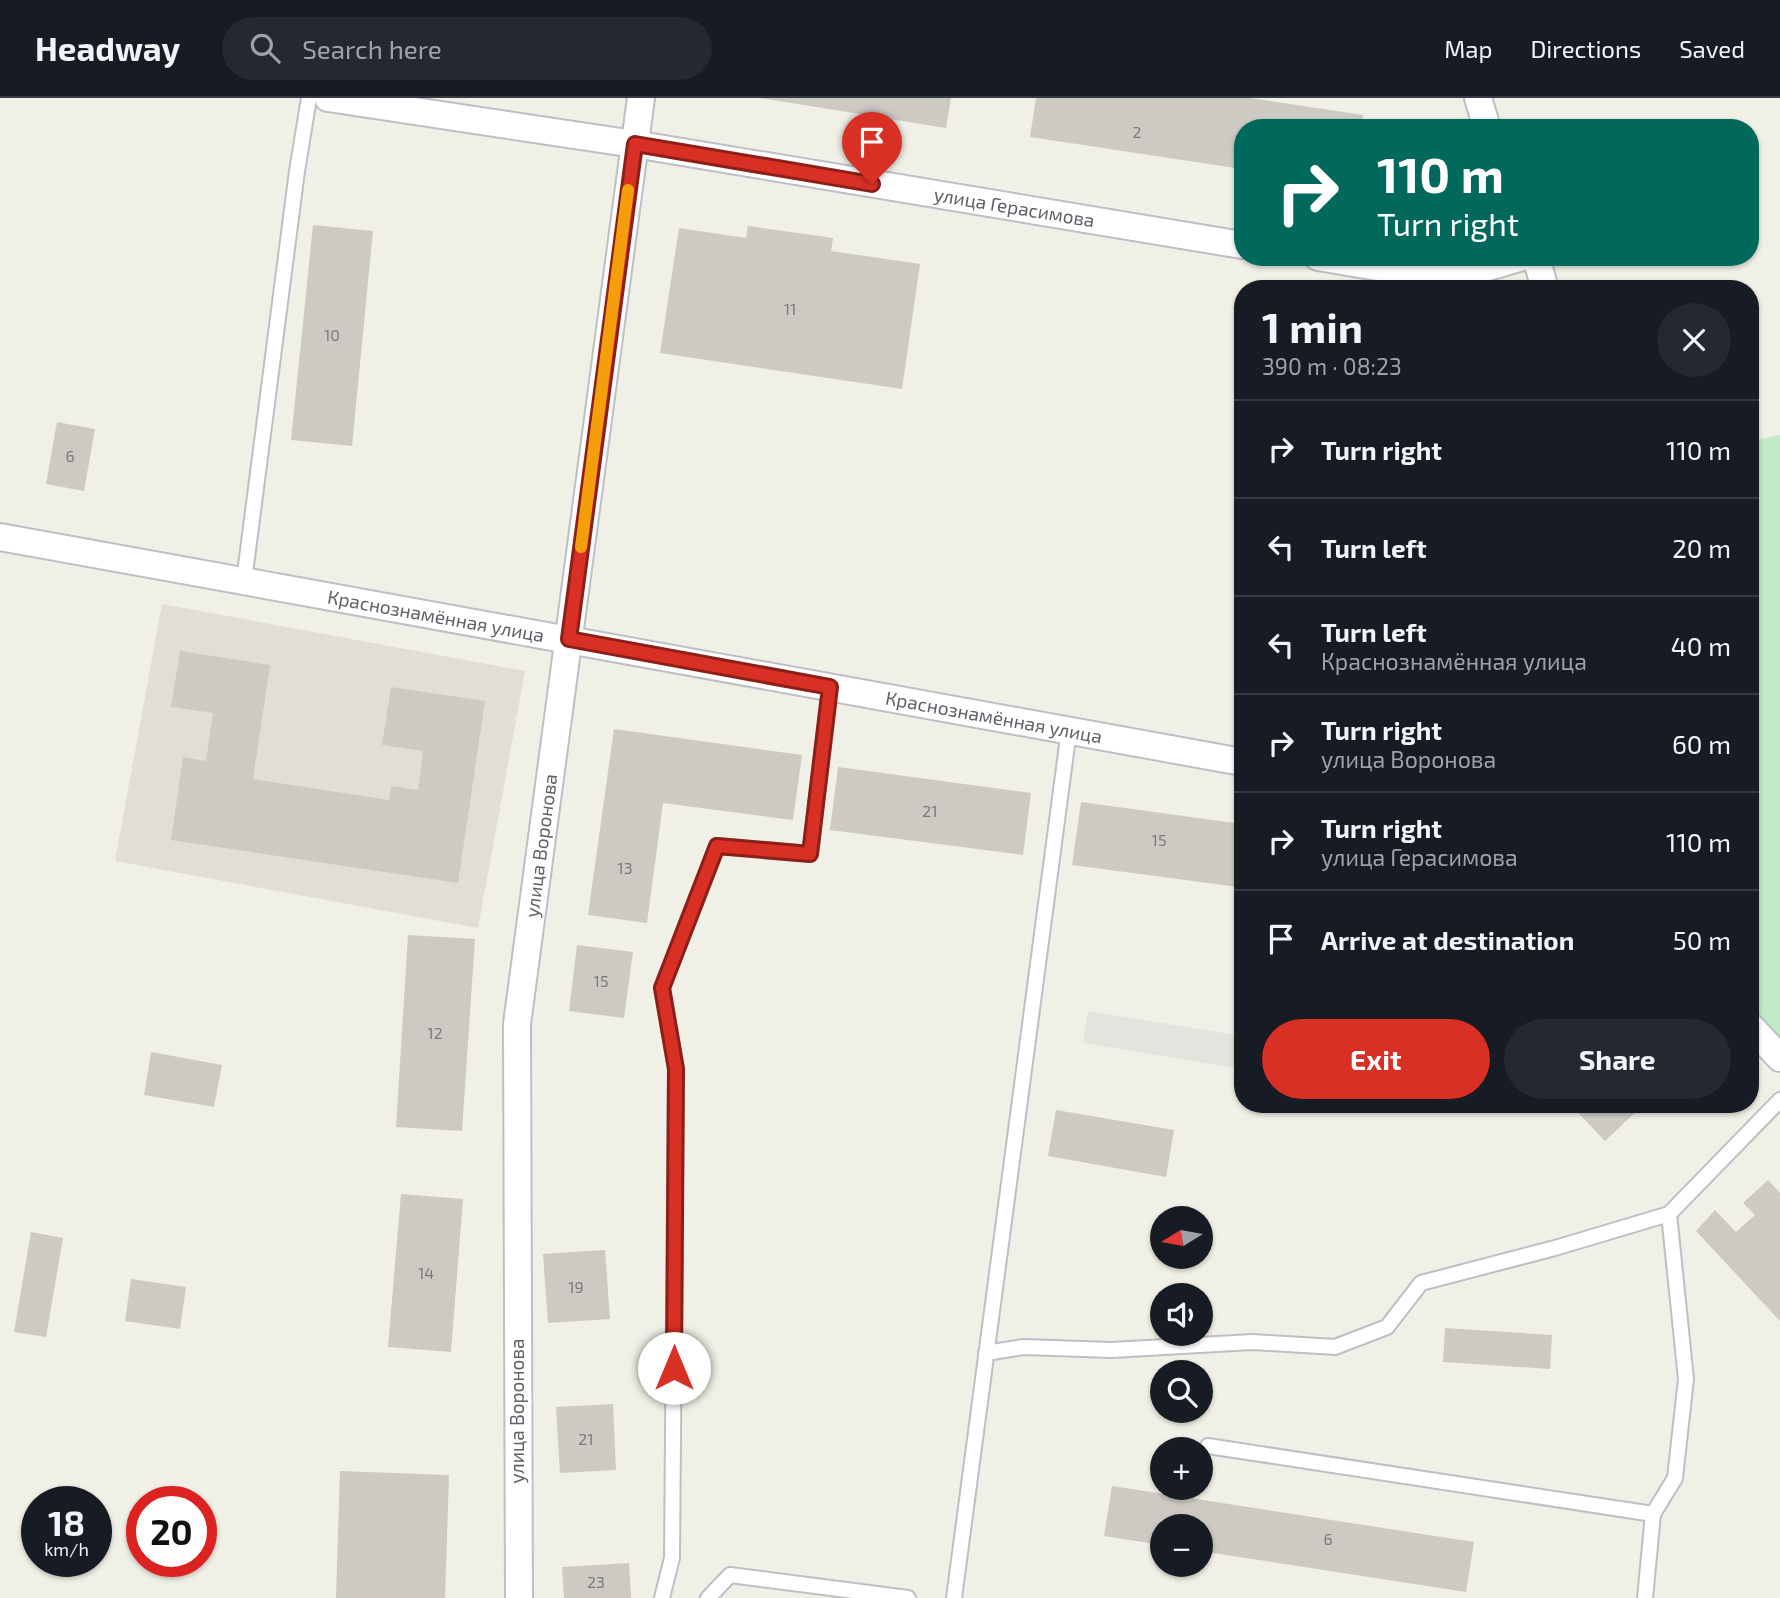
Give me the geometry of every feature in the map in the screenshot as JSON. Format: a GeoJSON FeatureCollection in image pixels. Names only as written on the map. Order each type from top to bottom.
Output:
{"type":"FeatureCollection","features":[{"type":"Feature","properties":{"kind":"street","name":"улица Герасимова"},"geometry":{"type":"LineString","coordinates":[[334,98],[635,144],[1234,244]]}},
{"type":"Feature","properties":{"kind":"street","name":"улица Воронова"},"geometry":{"type":"LineString","coordinates":[[519,1598],[516,1443],[517,1024],[641,98]]}},
{"type":"Feature","properties":{"kind":"street"},"geometry":{"type":"LineString","coordinates":[[1478,98],[1484,119]]}},
{"type":"Feature","properties":{"kind":"street"},"geometry":{"type":"LineString","coordinates":[[1371,266],[1448,279],[1492,266]]}},
{"type":"Feature","properties":{"kind":"street","name":"Краснознамённая улица"},"geometry":{"type":"LineString","coordinates":[[0,537],[1234,761]]}},
{"type":"Feature","properties":{"kind":"street"},"geometry":{"type":"LineString","coordinates":[[1759,1036],[1780,1058]]}},
{"type":"Feature","properties":{"kind":"lane"},"geometry":{"type":"LineString","coordinates":[[244,581],[295,184],[309,98]]}},
{"type":"Feature","properties":{"kind":"lane"},"geometry":{"type":"LineString","coordinates":[[662,1598],[672,1558],[676,1069],[662,988],[717,846],[810,854],[830,687]]}},
{"type":"Feature","properties":{"kind":"lane"},"geometry":{"type":"LineString","coordinates":[[954,1598],[1069,730]]}},
{"type":"Feature","properties":{"kind":"lane"},"geometry":{"type":"LineString","coordinates":[[986,1353],[1023,1347],[1112,1350],[1252,1342],[1335,1347],[1387,1328],[1421,1283],[1555,1248],[1669,1214],[1780,1100]]}},
{"type":"Feature","properties":{"kind":"lane"},"geometry":{"type":"LineString","coordinates":[[1645,1598],[1653,1514],[1675,1478],[1686,1379],[1669,1214]]}},
{"type":"Feature","properties":{"kind":"lane"},"geometry":{"type":"LineString","coordinates":[[1213,1447],[1653,1514]]}},
{"type":"Feature","properties":{"kind":"lane"},"geometry":{"type":"LineString","coordinates":[[708,1598],[730,1575],[908,1598]]}},
{"type":"Feature","properties":{"kind":"shaded area"},"geometry":{"type":"Polygon","coordinates":[[[162,604],[525,671],[478,928],[115,861],[162,604]]]}},
{"type":"Feature","properties":{"kind":"shaded area"},"geometry":{"type":"Polygon","coordinates":[[[1088,1011],[1234,1035],[1234,1068],[1083,1043],[1088,1011]]]}},
{"type":"Feature","properties":{"kind":"green space"},"geometry":{"type":"Polygon","coordinates":[[[1780,435],[1780,1039],[1759,1017],[1759,439],[1780,435]]]}},
{"type":"Feature","properties":{"kind":"building"},"geometry":{"type":"Polygon","coordinates":[[[760,98],[951,98],[946,128],[760,98]]]}},
{"type":"Feature","properties":{"kind":"building"},"geometry":{"type":"Polygon","coordinates":[[[1036,98],[1250,98],[1363,115],[1362,119],[1234,119],[1234,168],[1030,137],[1036,98]]]}},
{"type":"Feature","properties":{"kind":"building"},"geometry":{"type":"Polygon","coordinates":[[[313,225],[373,231],[352,446],[291,440],[313,225]]]}},
{"type":"Feature","properties":{"kind":"building"},"geometry":{"type":"Polygon","coordinates":[[[748,226],[833,238],[831,251],[920,264],[902,389],[660,353],[679,228],[746,238],[748,226]]]}},
{"type":"Feature","properties":{"kind":"building"},"geometry":{"type":"Polygon","coordinates":[[[57,422],[95,429],[84,491],[46,484],[57,422]]]}},
{"type":"Feature","properties":{"kind":"building"},"geometry":{"type":"Polygon","coordinates":[[[180,651],[270,665],[253,779],[389,800],[391,786],[418,790],[423,751],[382,745],[391,687],[485,701],[458,883],[171,840],[183,757],[206,761],[213,713],[171,707],[180,651]]]}},
{"type":"Feature","properties":{"kind":"building"},"geometry":{"type":"Polygon","coordinates":[[[614,729],[802,755],[793,820],[663,803],[647,923],[588,915],[614,729]]]}},
{"type":"Feature","properties":{"kind":"building"},"geometry":{"type":"Polygon","coordinates":[[[838,767],[1031,793],[1023,855],[830,830],[838,767]]]}},
{"type":"Feature","properties":{"kind":"building"},"geometry":{"type":"Polygon","coordinates":[[[1081,802],[1234,823],[1234,886],[1072,865],[1081,802]]]}},
{"type":"Feature","properties":{"kind":"building"},"geometry":{"type":"Polygon","coordinates":[[[408,935],[475,939],[462,1131],[396,1127],[408,935]]]}},
{"type":"Feature","properties":{"kind":"building"},"geometry":{"type":"Polygon","coordinates":[[[577,945],[633,952],[624,1018],[569,1011],[577,945]]]}},
{"type":"Feature","properties":{"kind":"building"},"geometry":{"type":"Polygon","coordinates":[[[151,1052],[222,1065],[214,1107],[144,1095],[151,1052]]]}},
{"type":"Feature","properties":{"kind":"building"},"geometry":{"type":"Polygon","coordinates":[[[1056,1110],[1174,1130],[1166,1177],[1048,1156],[1056,1110]]]}},
{"type":"Feature","properties":{"kind":"building"},"geometry":{"type":"Polygon","coordinates":[[[1579,1113],[1635,1113],[1605,1141],[1579,1113]]]}},
{"type":"Feature","properties":{"kind":"building"},"geometry":{"type":"Polygon","coordinates":[[[1768,1180],[1780,1193],[1780,1321],[1696,1231],[1715,1210],[1736,1232],[1755,1215],[1743,1203],[1768,1180]]]}},
{"type":"Feature","properties":{"kind":"building"},"geometry":{"type":"Polygon","coordinates":[[[401,1194],[463,1199],[451,1352],[388,1347],[401,1194]]]}},
{"type":"Feature","properties":{"kind":"building"},"geometry":{"type":"Polygon","coordinates":[[[31,1232],[63,1238],[46,1337],[14,1332],[31,1232]]]}},
{"type":"Feature","properties":{"kind":"building"},"geometry":{"type":"Polygon","coordinates":[[[605,1250],[610,1319],[548,1323],[543,1254],[605,1250]]]}},
{"type":"Feature","properties":{"kind":"building"},"geometry":{"type":"Polygon","coordinates":[[[131,1279],[186,1287],[180,1329],[125,1321],[131,1279]]]}},
{"type":"Feature","properties":{"kind":"building"},"geometry":{"type":"Polygon","coordinates":[[[1445,1328],[1552,1335],[1550,1369],[1443,1362],[1445,1328]]]}},
{"type":"Feature","properties":{"kind":"building"},"geometry":{"type":"Polygon","coordinates":[[[613,1404],[616,1470],[560,1473],[556,1407],[613,1404]]]}},
{"type":"Feature","properties":{"kind":"building"},"geometry":{"type":"Polygon","coordinates":[[[340,1471],[449,1475],[445,1598],[336,1598],[340,1471]]]}},
{"type":"Feature","properties":{"kind":"building"},"geometry":{"type":"Polygon","coordinates":[[[1112,1486],[1150,1492],[1150,1500],[1202,1500],[1474,1542],[1466,1592],[1213,1553],[1213,1514],[1150,1514],[1150,1543],[1104,1536],[1112,1486]]]}},
{"type":"Feature","properties":{"kind":"building"},"geometry":{"type":"Polygon","coordinates":[[[629,1563],[631,1598],[564,1598],[562,1567],[629,1563]]]}},
{"type":"Feature","properties":{"kind":"slow traffic"},"geometry":{"type":"LineString","coordinates":[[581,547],[628,190]]}},
{"type":"Feature","properties":{"kind":"route"},"geometry":{"type":"LineString","coordinates":[[674,1368],[676,1069],[662,988],[717,846],[810,854],[830,687],[569,639],[635,144],[872,184]]}}]}
